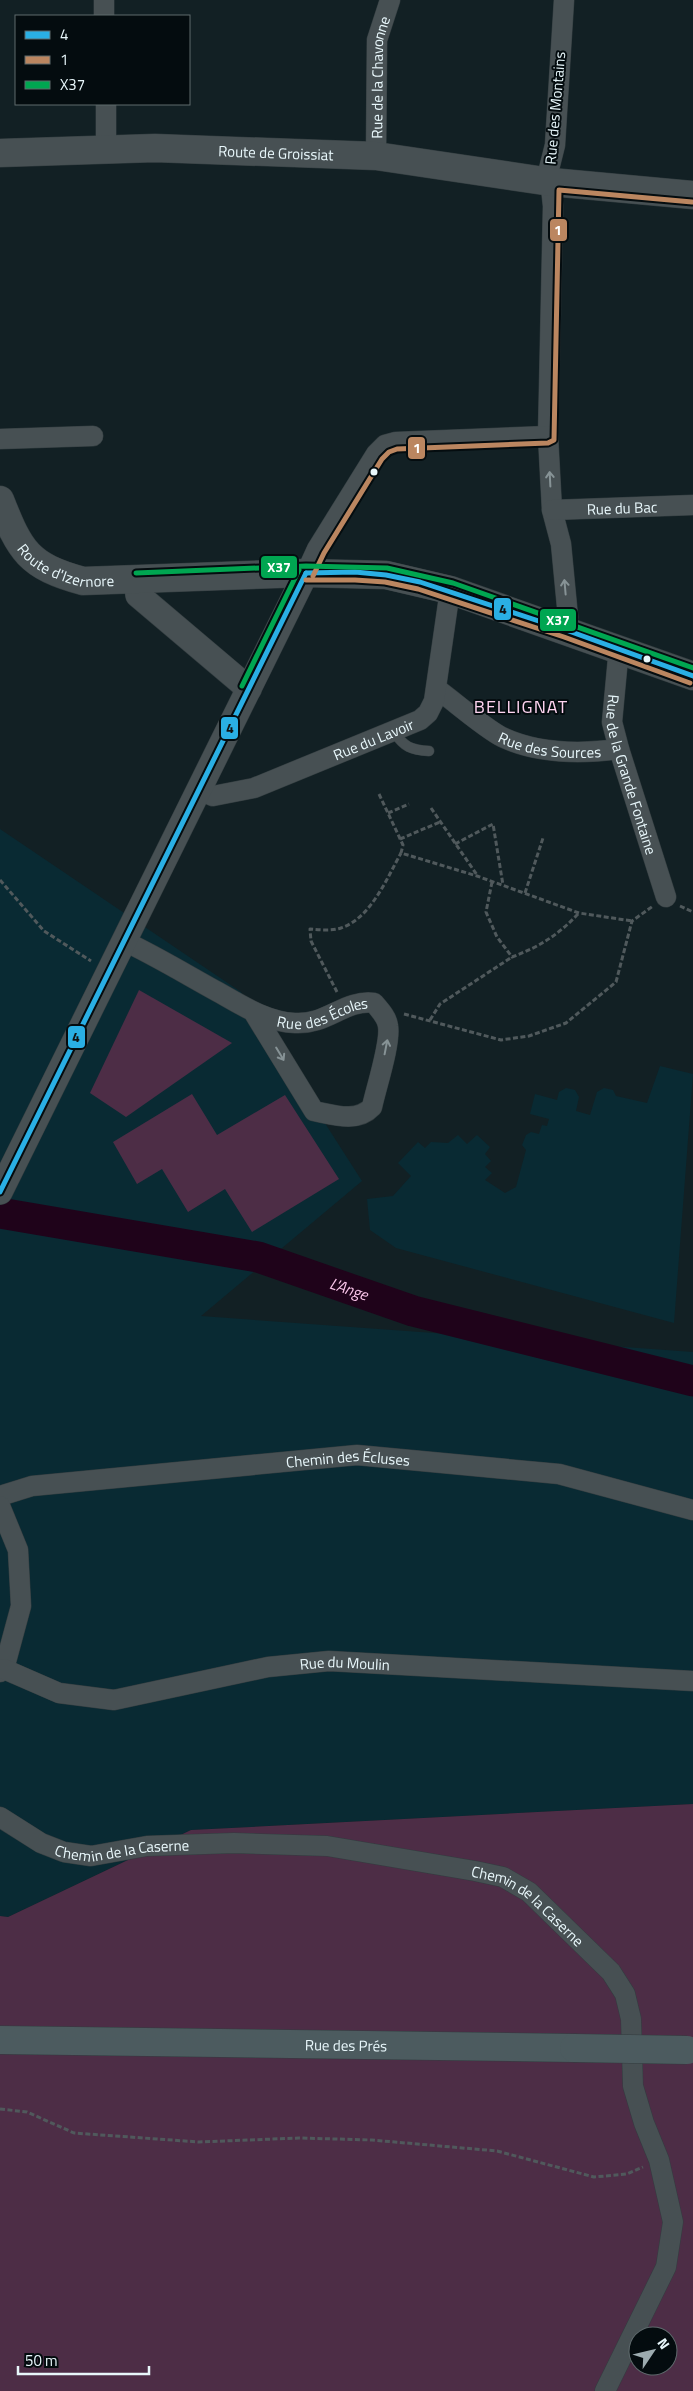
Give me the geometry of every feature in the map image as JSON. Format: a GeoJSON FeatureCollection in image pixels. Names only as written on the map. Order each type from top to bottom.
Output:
{"type":"FeatureCollection","features":[{"type":"Feature","properties":{"kind":"main road","name":"Route de Groissiat"},"geometry":{"type":"LineString","coordinates":[[0,153],[106,148],[266,151],[376,156],[551,182],[693,195]]}},
{"type":"Feature","properties":{"kind":"main road","name":"Route d'Izernore"},"geometry":{"type":"LineString","coordinates":[[0,500],[15,538],[27,553],[42,565],[61,575],[83,581],[306,573],[386,575],[450,590],[693,676]]}},
{"type":"Feature","properties":{"kind":"main road","name":"Rue des Prés"},"geometry":{"type":"LineString","coordinates":[[0,2040],[690,2050]]}},
{"type":"Feature","properties":{"kind":"street"},"geometry":{"type":"LineString","coordinates":[[104,0],[104,15]]}},
{"type":"Feature","properties":{"kind":"street","name":"Rue de la Chavonne"},"geometry":{"type":"LineString","coordinates":[[376,156],[377,40],[390,0]]}},
{"type":"Feature","properties":{"kind":"street","name":"Rue des Montains"},"geometry":{"type":"LineString","coordinates":[[564,0],[555,145],[550,169],[553,206],[548,436],[552,510],[562,544],[568,618],[566,630]]}},
{"type":"Feature","properties":{"kind":"street"},"geometry":{"type":"LineString","coordinates":[[106,105],[106,148]]}},
{"type":"Feature","properties":{"kind":"street"},"geometry":{"type":"LineString","coordinates":[[0,439],[93,436]]}},
{"type":"Feature","properties":{"kind":"street"},"geometry":{"type":"LineString","coordinates":[[1,1189],[322,541],[376,454],[385,445],[419,440],[548,436]]}},
{"type":"Feature","properties":{"kind":"street","name":"Rue du Bac"},"geometry":{"type":"LineString","coordinates":[[552,510],[693,505]]}},
{"type":"Feature","properties":{"kind":"street","name":"Route d'Izernore"},"geometry":{"type":"LineString","coordinates":[[136,580],[138,595],[249,689]]}},
{"type":"Feature","properties":{"kind":"street","name":"Rue du Lavoir"},"geometry":{"type":"LineString","coordinates":[[199,790],[213,796],[254,788],[420,720],[428,713],[437,689],[450,590]]}},
{"type":"Feature","properties":{"kind":"street","name":"Rue de la Grande Fontaine"},"geometry":{"type":"LineString","coordinates":[[621,650],[618,658],[612,722],[666,896]]}},
{"type":"Feature","properties":{"kind":"street","name":"Rue des Sources"},"geometry":{"type":"LineString","coordinates":[[437,689],[502,737],[537,748],[572,753],[619,749]]}},
{"type":"Feature","properties":{"kind":"street","name":"Rue des Écoles"},"geometry":{"type":"LineString","coordinates":[[124,941],[254,1013],[293,1023],[311,1023],[329,1017],[361,1001],[374,1003],[383,1013],[388,1026],[387,1041],[372,1107],[365,1114],[356,1117],[314,1110],[254,1013]]}},
{"type":"Feature","properties":{"kind":"street","name":"Chemin des Écluses"},"geometry":{"type":"LineString","coordinates":[[0,1496],[42,1484],[357,1455],[559,1474],[693,1510]]}},
{"type":"Feature","properties":{"kind":"street"},"geometry":{"type":"LineString","coordinates":[[0,1506],[18,1550],[21,1606],[2,1671]]}},
{"type":"Feature","properties":{"kind":"street","name":"Rue du Moulin"},"geometry":{"type":"LineString","coordinates":[[2,1671],[59,1693],[114,1700],[268,1667],[329,1661],[693,1681]]}},
{"type":"Feature","properties":{"kind":"street","name":"Chemin de la Caserne"},"geometry":{"type":"LineString","coordinates":[[0,1817],[41,1843],[64,1852],[91,1856],[147,1846],[234,1843],[327,1846],[475,1870],[503,1877],[528,1892],[612,1972],[625,1994],[632,2019],[633,2086],[644,2123],[659,2160],[674,2222],[666,2267],[605,2391]]}},
{"type":"Feature","properties":{"kind":"lane"},"geometry":{"type":"LineString","coordinates":[[394,732],[405,746],[415,750],[429,751]]}},
{"type":"Feature","properties":{"kind":"path"},"geometry":{"type":"LineString","coordinates":[[345,1008],[310,941],[310,929],[342,928],[355,921],[372,902],[401,853],[403,846],[379,794]]}},
{"type":"Feature","properties":{"kind":"path"},"geometry":{"type":"LineString","coordinates":[[388,813],[410,804]]}},
{"type":"Feature","properties":{"kind":"path"},"geometry":{"type":"LineString","coordinates":[[431,808],[477,876]]}},
{"type":"Feature","properties":{"kind":"path"},"geometry":{"type":"LineString","coordinates":[[400,839],[440,822]]}},
{"type":"Feature","properties":{"kind":"path"},"geometry":{"type":"LineString","coordinates":[[455,844],[493,824],[503,886]]}},
{"type":"Feature","properties":{"kind":"path"},"geometry":{"type":"LineString","coordinates":[[524,893],[543,838]]}},
{"type":"Feature","properties":{"kind":"path"},"geometry":{"type":"LineString","coordinates":[[401,853],[477,876],[579,913],[632,921]]}},
{"type":"Feature","properties":{"kind":"path"},"geometry":{"type":"LineString","coordinates":[[0,880],[44,931],[109,972]]}},
{"type":"Feature","properties":{"kind":"path"},"geometry":{"type":"LineString","coordinates":[[492,882],[486,912],[497,936],[512,957]]}},
{"type":"Feature","properties":{"kind":"path"},"geometry":{"type":"LineString","coordinates":[[383,1013],[409,1014],[501,1040],[529,1036],[566,1023],[616,982],[632,921],[666,896]]}},
{"type":"Feature","properties":{"kind":"path"},"geometry":{"type":"LineString","coordinates":[[430,1020],[440,1004],[512,957],[538,947],[562,931],[579,913]]}},
{"type":"Feature","properties":{"kind":"path"},"geometry":{"type":"LineString","coordinates":[[0,2109],[27,2112],[74,2133],[199,2142],[299,2138],[372,2140],[497,2151],[594,2177],[627,2174],[659,2160]]}},
{"type":"Feature","properties":{"kind":"shaded area"},"geometry":{"type":"Polygon","coordinates":[[[0,829],[241,992],[362,1181],[201,1316],[693,1352],[693,1804],[191,1830],[8,1917],[0,1916],[0,829]]]}},
{"type":"Feature","properties":{"kind":"shaded area"},"geometry":{"type":"Polygon","coordinates":[[[139,990],[232,1043],[126,1117],[90,1093],[139,990]]]}},
{"type":"Feature","properties":{"kind":"shaded area"},"geometry":{"type":"Polygon","coordinates":[[[660,1066],[693,1074],[674,1323],[396,1248],[370,1230],[367,1199],[393,1196],[411,1176],[398,1163],[418,1142],[425,1148],[431,1142],[448,1143],[458,1135],[467,1144],[477,1135],[490,1147],[485,1154],[491,1161],[485,1167],[492,1173],[485,1180],[505,1193],[516,1187],[526,1150],[522,1145],[526,1135],[531,1132],[539,1134],[542,1125],[547,1126],[549,1119],[530,1114],[535,1094],[557,1100],[559,1092],[566,1088],[575,1090],[579,1097],[576,1111],[590,1115],[597,1092],[604,1088],[613,1090],[616,1096],[647,1103],[660,1066]]]}},
{"type":"Feature","properties":{"kind":"shaded area"},"geometry":{"type":"Polygon","coordinates":[[[192,1094],[217,1135],[285,1095],[339,1179],[252,1232],[225,1189],[188,1212],[162,1169],[137,1184],[113,1142],[192,1094]]]}},
{"type":"Feature","properties":{"kind":"shaded area"},"geometry":{"type":"Polygon","coordinates":[[[693,1804],[693,2391],[0,2391],[0,1916],[8,1917],[191,1830],[693,1804]]]}},
{"type":"Feature","properties":{"kind":"waterway","name":"L'Ange"},"geometry":{"type":"LineString","coordinates":[[0,1213],[258,1257],[413,1311],[693,1381]]}},
{"type":"Feature","properties":{"kind":"transit line","name":"1"},"geometry":{"type":"LineString","coordinates":[[313,576],[324,553],[382,459],[389,452],[397,449],[548,443],[554,440],[559,190],[692,202]]}},
{"type":"Feature","properties":{"kind":"transit line","name":"X37"},"geometry":{"type":"LineString","coordinates":[[136,573],[306,566],[387,568],[453,583],[693,668]]}},
{"type":"Feature","properties":{"kind":"transit line","name":"X37"},"geometry":{"type":"LineString","coordinates":[[242,686],[299,570]]}},
{"type":"Feature","properties":{"kind":"transit line","name":"4"},"geometry":{"type":"LineString","coordinates":[[306,573],[355,572],[386,575],[420,582],[566,630],[693,676]]}},
{"type":"Feature","properties":{"kind":"transit line","name":"4"},"geometry":{"type":"LineString","coordinates":[[0,1192],[306,573]]}},
{"type":"Feature","properties":{"kind":"transit line","name":"1"},"geometry":{"type":"LineString","coordinates":[[306,580],[385,582],[418,589],[564,637],[690,683]]}},
{"type":"Feature","properties":{"kind":"district","name":"BELLIGNAT"},"geometry":{"type":"Point","coordinates":[521,706]}}]}
